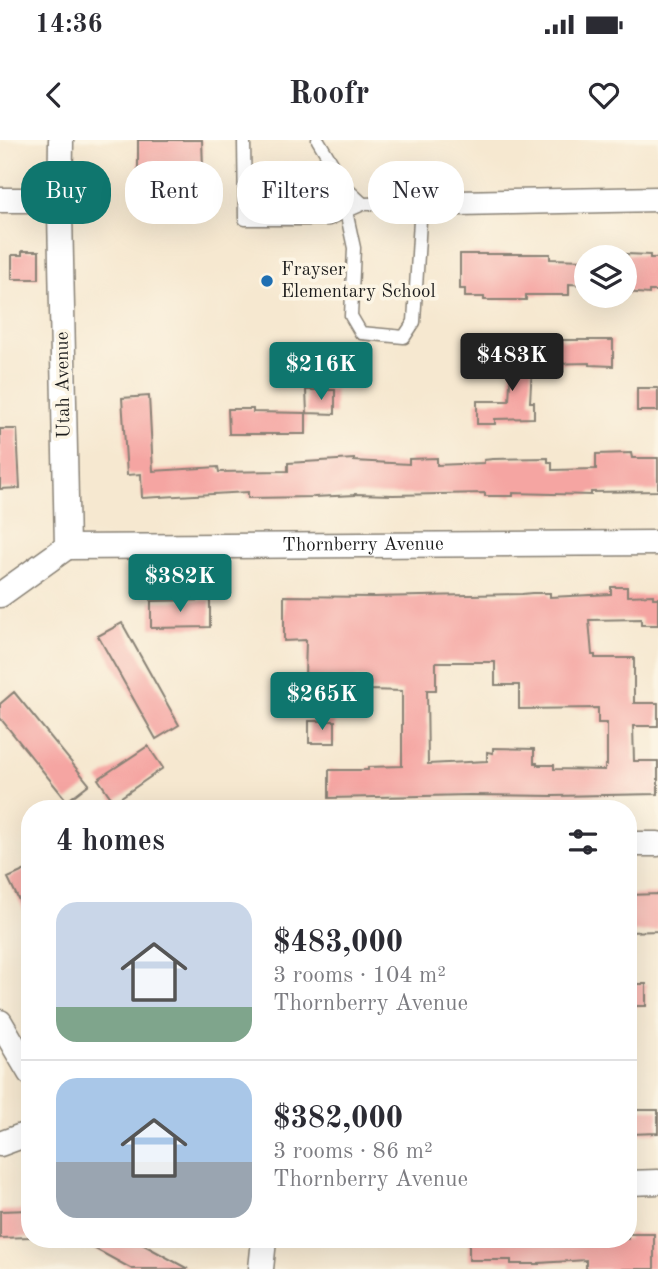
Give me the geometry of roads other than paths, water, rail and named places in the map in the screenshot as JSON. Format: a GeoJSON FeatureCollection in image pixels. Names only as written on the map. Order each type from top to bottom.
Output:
{"type":"FeatureCollection","features":[{"type":"Feature","properties":{"kind":"street","name":"Utah Avenue"},"geometry":{"type":"LineString","coordinates":[[61,140],[61,161]]}},
{"type":"Feature","properties":{"kind":"street"},"geometry":{"type":"LineString","coordinates":[[464,203],[658,199]]}},
{"type":"Feature","properties":{"kind":"street"},"geometry":{"type":"LineString","coordinates":[[0,200],[21,200]]}},
{"type":"Feature","properties":{"kind":"street","name":"Utah Avenue"},"geometry":{"type":"LineString","coordinates":[[60,224],[66,547]]}},
{"type":"Feature","properties":{"kind":"street","name":"Thornberry Avenue"},"geometry":{"type":"LineString","coordinates":[[66,547],[658,543]]}},
{"type":"Feature","properties":{"kind":"street"},"geometry":{"type":"LineString","coordinates":[[0,595],[66,547]]}},
{"type":"Feature","properties":{"kind":"street"},"geometry":{"type":"LineString","coordinates":[[637,844],[658,844]]}},
{"type":"Feature","properties":{"kind":"street"},"geometry":{"type":"LineString","coordinates":[[0,1022],[21,1058]]}},
{"type":"Feature","properties":{"kind":"street"},"geometry":{"type":"LineString","coordinates":[[0,1144],[21,1136]]}},
{"type":"Feature","properties":{"kind":"street"},"geometry":{"type":"LineString","coordinates":[[637,1183],[658,1182]]}},
{"type":"Feature","properties":{"kind":"street"},"geometry":{"type":"LineString","coordinates":[[259,1268],[262,1248]]}},
{"type":"Feature","properties":{"kind":"lane"},"geometry":{"type":"LineString","coordinates":[[244,140],[244,161]]}},
{"type":"Feature","properties":{"kind":"lane"},"geometry":{"type":"LineString","coordinates":[[318,140],[348,190],[363,204]]}},
{"type":"Feature","properties":{"kind":"lane"},"geometry":{"type":"LineString","coordinates":[[354,208],[368,204]]}},
{"type":"Feature","properties":{"kind":"lane"},"geometry":{"type":"LineString","coordinates":[[349,224],[354,248],[351,316],[361,333],[404,337],[414,322],[420,224]]}},
{"type":"Feature","properties":{"kind":"place","name":"Frayser Elementary School"},"geometry":{"type":"Point","coordinates":[267,281]}}]}
